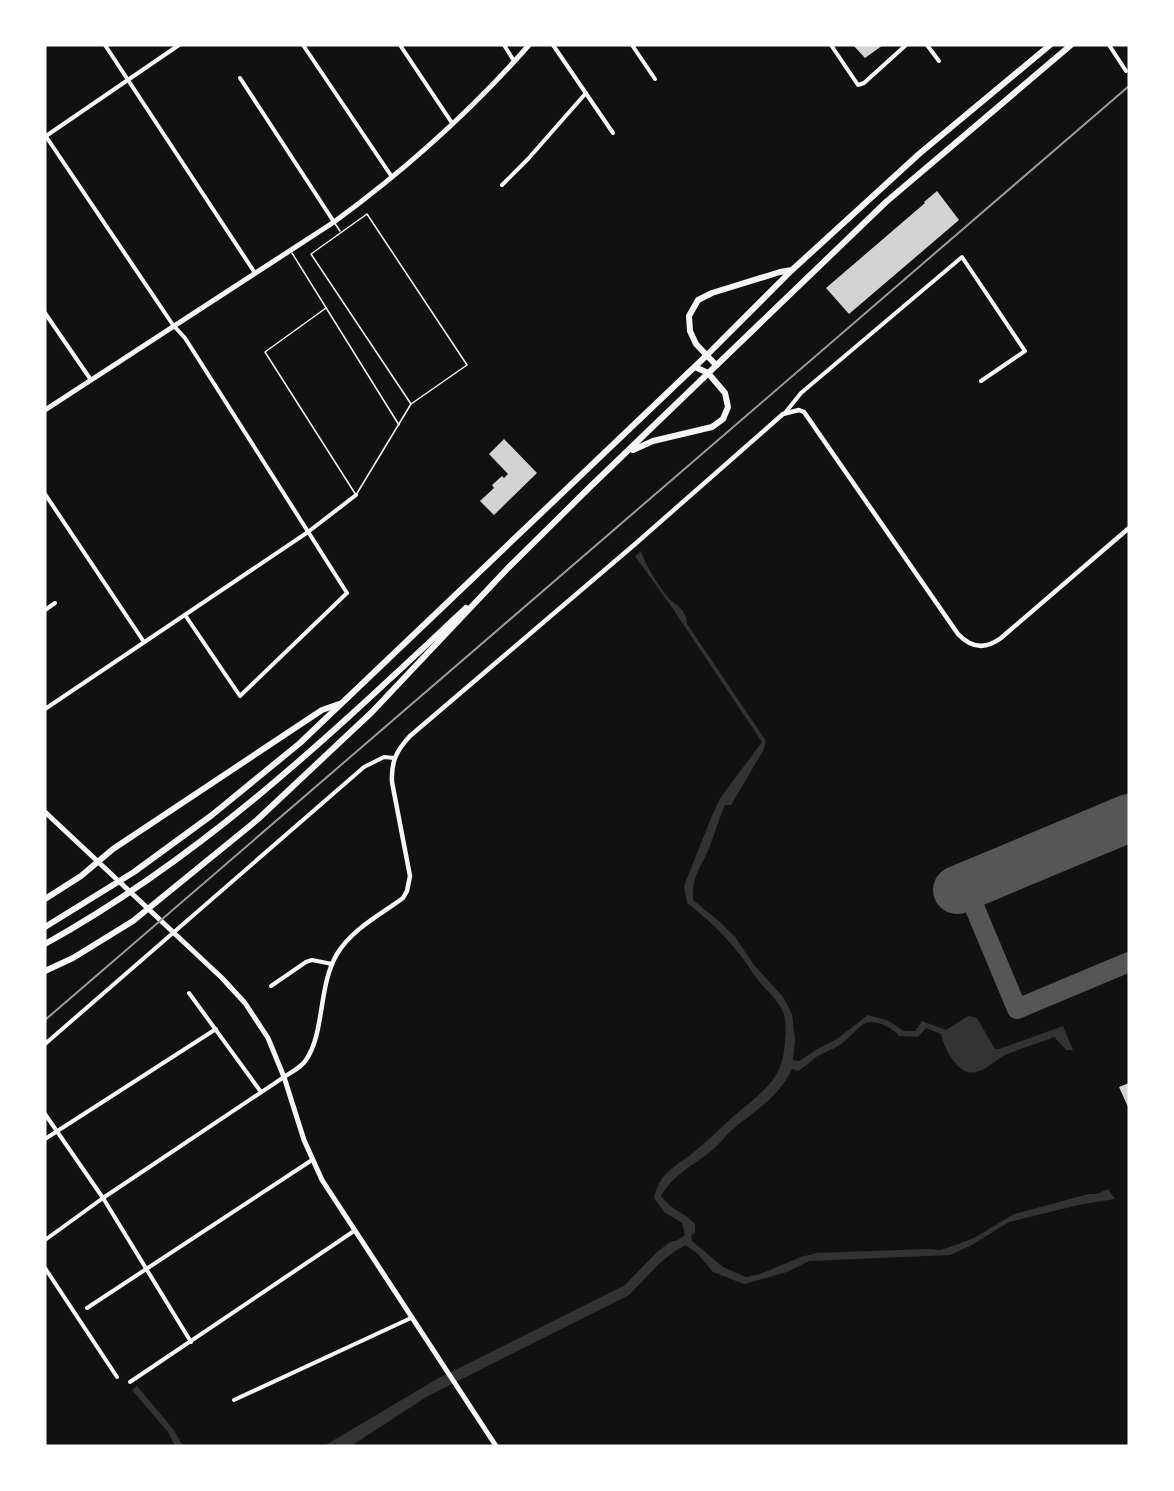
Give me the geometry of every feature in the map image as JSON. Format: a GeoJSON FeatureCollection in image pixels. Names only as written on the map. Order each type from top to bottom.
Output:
{"type":"FeatureCollection","features":[{"type":"Feature","properties":{"kind":"highway"},"geometry":{"type":"LineString","coordinates":[[45,927],[134,872],[212,815],[300,743],[707,355],[792,270],[919,154],[1050,45]]}},
{"type":"Feature","properties":{"kind":"highway"},"geometry":{"type":"LineString","coordinates":[[45,944],[145,883],[237,814],[319,745],[508,568],[886,202],[1071,45]]}},
{"type":"Feature","properties":{"kind":"highway"},"geometry":{"type":"LineString","coordinates":[[716,365],[692,339],[688,323],[689,315],[698,300],[712,293],[792,270]]}},
{"type":"Feature","properties":{"kind":"highway"},"geometry":{"type":"LineString","coordinates":[[627,453],[653,441],[712,427],[723,419],[728,407],[725,393],[708,373],[695,366]]}},
{"type":"Feature","properties":{"kind":"highway"},"geometry":{"type":"LineString","coordinates":[[45,971],[60,966],[148,910],[257,820],[331,753],[411,672],[508,568]]}},
{"type":"Feature","properties":{"kind":"highway"},"geometry":{"type":"LineString","coordinates":[[45,899],[81,876],[112,849],[322,710],[340,704]]}},
{"type":"Feature","properties":{"kind":"main road"},"geometry":{"type":"LineString","coordinates":[[45,411],[173,325],[334,222],[392,177],[452,123],[498,80],[529,45]]}},
{"type":"Feature","properties":{"kind":"main road"},"geometry":{"type":"LineString","coordinates":[[45,812],[222,978],[245,1004],[268,1038],[284,1077],[304,1140],[327,1188],[496,1446]]}},
{"type":"Feature","properties":{"kind":"street"},"geometry":{"type":"LineString","coordinates":[[105,45],[255,273]]}},
{"type":"Feature","properties":{"kind":"street"},"geometry":{"type":"LineString","coordinates":[[179,45],[45,136],[184,338],[347,593],[240,696],[185,615]]}},
{"type":"Feature","properties":{"kind":"street"},"geometry":{"type":"LineString","coordinates":[[303,45],[392,177]]}},
{"type":"Feature","properties":{"kind":"street"},"geometry":{"type":"LineString","coordinates":[[400,45],[452,123]]}},
{"type":"Feature","properties":{"kind":"street"},"geometry":{"type":"LineString","coordinates":[[504,45],[514,61]]}},
{"type":"Feature","properties":{"kind":"street"},"geometry":{"type":"LineString","coordinates":[[553,45],[613,133]]}},
{"type":"Feature","properties":{"kind":"street"},"geometry":{"type":"LineString","coordinates":[[632,45],[655,79]]}},
{"type":"Feature","properties":{"kind":"street"},"geometry":{"type":"LineString","coordinates":[[831,45],[858,85],[864,83],[906,45]]}},
{"type":"Feature","properties":{"kind":"street"},"geometry":{"type":"LineString","coordinates":[[927,45],[939,61]]}},
{"type":"Feature","properties":{"kind":"street"},"geometry":{"type":"LineString","coordinates":[[1109,45],[1126,71]]}},
{"type":"Feature","properties":{"kind":"street"},"geometry":{"type":"LineString","coordinates":[[240,78],[334,222]]}},
{"type":"Feature","properties":{"kind":"street"},"geometry":{"type":"LineString","coordinates":[[502,185],[586,93]]}},
{"type":"Feature","properties":{"kind":"street"},"geometry":{"type":"LineString","coordinates":[[45,1240],[103,1198],[305,1062],[315,1034],[324,988],[332,964],[349,938],[403,898],[407,891],[410,876],[391,769],[399,747],[783,414],[801,393],[962,257],[1026,351],[981,381]]}},
{"type":"Feature","properties":{"kind":"street"},"geometry":{"type":"LineString","coordinates":[[45,313],[91,380]]}},
{"type":"Feature","properties":{"kind":"street"},"geometry":{"type":"LineString","coordinates":[[783,414],[799,410],[804,412],[958,634],[964,641],[978,647],[990,645],[1001,638],[1129,528]]}},
{"type":"Feature","properties":{"kind":"street"},"geometry":{"type":"LineString","coordinates":[[45,494],[144,642]]}},
{"type":"Feature","properties":{"kind":"street"},"geometry":{"type":"LineString","coordinates":[[45,709],[308,532],[356,495]]}},
{"type":"Feature","properties":{"kind":"street"},"geometry":{"type":"LineString","coordinates":[[45,610],[56,603]]}},
{"type":"Feature","properties":{"kind":"street"},"geometry":{"type":"LineString","coordinates":[[45,1044],[364,767],[384,757],[394,758]]}},
{"type":"Feature","properties":{"kind":"street"},"geometry":{"type":"LineString","coordinates":[[271,986],[306,962],[312,960],[332,964]]}},
{"type":"Feature","properties":{"kind":"street"},"geometry":{"type":"LineString","coordinates":[[189,993],[261,1092]]}},
{"type":"Feature","properties":{"kind":"street"},"geometry":{"type":"LineString","coordinates":[[45,1139],[216,1029]]}},
{"type":"Feature","properties":{"kind":"street"},"geometry":{"type":"LineString","coordinates":[[45,1114],[148,1268],[191,1342]]}},
{"type":"Feature","properties":{"kind":"street"},"geometry":{"type":"LineString","coordinates":[[87,1308],[312,1160]]}},
{"type":"Feature","properties":{"kind":"street"},"geometry":{"type":"LineString","coordinates":[[130,1382],[354,1231]]}},
{"type":"Feature","properties":{"kind":"street"},"geometry":{"type":"LineString","coordinates":[[45,1268],[117,1377]]}},
{"type":"Feature","properties":{"kind":"street"},"geometry":{"type":"LineString","coordinates":[[234,1400],[411,1318]]}},
{"type":"Feature","properties":{"kind":"lane"},"geometry":{"type":"LineString","coordinates":[[326,308],[265,352],[356,495],[400,426],[411,404],[467,365],[367,214],[340,231],[311,254],[411,404]]}},
{"type":"Feature","properties":{"kind":"lane"},"geometry":{"type":"LineString","coordinates":[[334,222],[340,231]]}},
{"type":"Feature","properties":{"kind":"lane"},"geometry":{"type":"LineString","coordinates":[[290,250],[400,426]]}},
{"type":"Feature","properties":{"kind":"shaded area"},"geometry":{"type":"Polygon","coordinates":[[[641,551],[658,584],[668,598],[682,610],[687,624],[766,741],[763,751],[731,805],[725,805],[696,877],[693,900],[735,937],[754,965],[783,997],[792,1014],[795,1040],[793,1060],[799,1061],[837,1039],[868,1015],[889,1021],[904,1031],[915,1031],[922,1021],[946,1030],[968,1016],[977,1018],[995,1049],[1063,1026],[1073,1050],[1066,1050],[1054,1037],[1005,1055],[980,1071],[969,1072],[963,1070],[953,1060],[945,1047],[941,1034],[926,1028],[918,1037],[899,1036],[882,1024],[870,1022],[864,1024],[840,1045],[816,1057],[798,1071],[792,1069],[781,1088],[666,1189],[661,1196],[665,1201],[695,1224],[695,1232],[691,1236],[692,1241],[723,1267],[746,1277],[817,1253],[940,1250],[974,1238],[1014,1214],[1089,1194],[1097,1194],[1108,1189],[1115,1199],[1083,1204],[1009,1222],[972,1245],[950,1255],[809,1261],[787,1272],[744,1284],[713,1272],[697,1253],[685,1245],[660,1263],[629,1295],[428,1396],[351,1446],[324,1446],[437,1379],[625,1285],[656,1253],[670,1242],[685,1235],[682,1223],[664,1212],[654,1198],[660,1182],[669,1171],[763,1091],[781,1065],[786,1029],[780,1007],[724,936],[687,903],[684,886],[721,797],[762,742],[635,556],[641,551]]]}},
{"type":"Feature","properties":{"kind":"shaded area"},"geometry":{"type":"Polygon","coordinates":[[[137,1386],[173,1429],[183,1446],[175,1446],[168,1432],[132,1390],[137,1386]]]}},
{"type":"Feature","properties":{"kind":"building"},"geometry":{"type":"Polygon","coordinates":[[[853,45],[883,45],[865,58],[853,45]]]}},
{"type":"Feature","properties":{"kind":"building"},"geometry":{"type":"Polygon","coordinates":[[[937,191],[959,220],[849,314],[826,288],[937,191]]]}},
{"type":"Feature","properties":{"kind":"building"},"geometry":{"type":"Polygon","coordinates":[[[504,439],[537,473],[494,515],[480,501],[494,488],[492,485],[508,474],[489,454],[504,439]]]}},
{"type":"Feature","properties":{"kind":"building"},"geometry":{"type":"Polygon","coordinates":[[[1129,1083],[1129,1109],[1119,1087],[1129,1083]]]}},
{"type":"Feature","properties":{"kind":"taxiway"},"geometry":{"type":"LineString","coordinates":[[966,887],[1017,1009],[1129,962]]}},
{"type":"Feature","properties":{"kind":"runway"},"geometry":{"type":"LineString","coordinates":[[957,890],[1129,818]]}},
{"type":"Feature","properties":{"kind":"railway"},"geometry":{"type":"LineString","coordinates":[[45,1020],[1129,86]]}}]}
